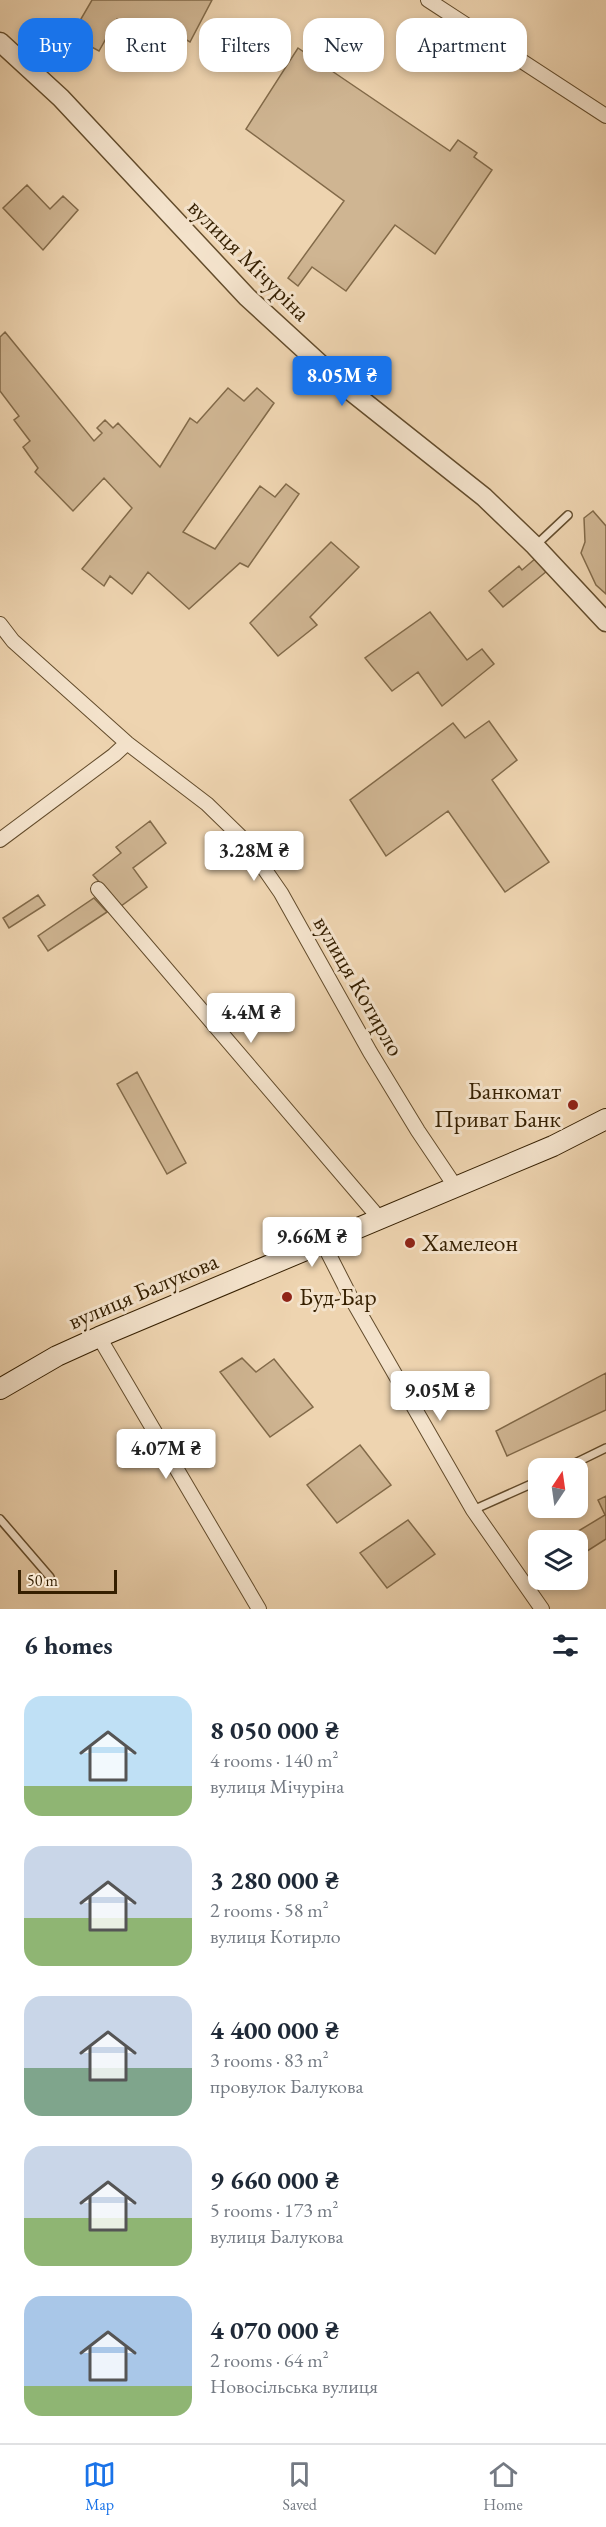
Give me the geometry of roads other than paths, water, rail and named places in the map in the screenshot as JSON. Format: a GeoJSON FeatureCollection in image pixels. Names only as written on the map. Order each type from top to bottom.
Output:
{"type":"FeatureCollection","features":[{"type":"Feature","properties":{"kind":"main road","name":"вулиця Балукова"},"geometry":{"type":"LineString","coordinates":[[0,1389],[57,1356],[99,1337],[553,1146],[606,1119]]}},
{"type":"Feature","properties":{"kind":"street"},"geometry":{"type":"LineString","coordinates":[[428,0],[606,116]]}},
{"type":"Feature","properties":{"kind":"street","name":"вулиця Мічуріна"},"geometry":{"type":"LineString","coordinates":[[0,42],[61,98],[246,297],[343,385],[484,497],[535,546],[606,622]]}},
{"type":"Feature","properties":{"kind":"street","name":"вулиця Котирло"},"geometry":{"type":"LineString","coordinates":[[0,624],[13,641],[127,743],[207,804],[245,841],[281,893],[370,1052],[455,1186]]}},
{"type":"Feature","properties":{"kind":"street"},"geometry":{"type":"LineString","coordinates":[[0,840],[127,743]]}},
{"type":"Feature","properties":{"kind":"street"},"geometry":{"type":"LineString","coordinates":[[98,889],[380,1219]]}},
{"type":"Feature","properties":{"kind":"street"},"geometry":{"type":"LineString","coordinates":[[323,1243],[350,1296],[473,1510],[542,1609]]}},
{"type":"Feature","properties":{"kind":"street"},"geometry":{"type":"LineString","coordinates":[[99,1337],[259,1609]]}},
{"type":"Feature","properties":{"kind":"lane"},"geometry":{"type":"LineString","coordinates":[[535,546],[568,515]]}},
{"type":"Feature","properties":{"kind":"lane"},"geometry":{"type":"LineString","coordinates":[[586,1458],[606,1448]]}},
{"type":"Feature","properties":{"kind":"lane"},"geometry":{"type":"LineString","coordinates":[[473,1510],[528,1485]]}},
{"type":"Feature","properties":{"kind":"lane"},"geometry":{"type":"LineString","coordinates":[[0,1519],[50,1577]]}},
{"type":"Feature","properties":{"kind":"place","name":"Банкомат Приват Банк"},"geometry":{"type":"Point","coordinates":[573,1105]}},
{"type":"Feature","properties":{"kind":"place","name":"Хамелеон"},"geometry":{"type":"Point","coordinates":[410,1243]}},
{"type":"Feature","properties":{"kind":"place","name":"Буд-Бар"},"geometry":{"type":"Point","coordinates":[287,1297]}}]}
